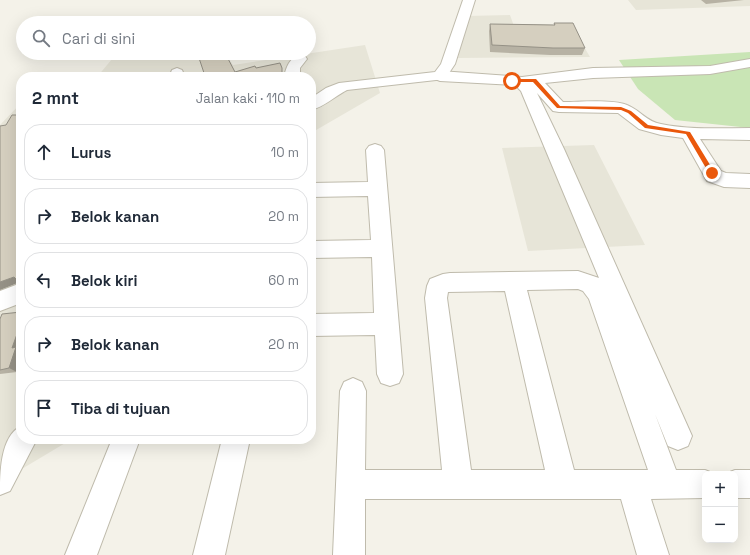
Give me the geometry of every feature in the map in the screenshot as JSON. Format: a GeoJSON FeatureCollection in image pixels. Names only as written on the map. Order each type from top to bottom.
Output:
{"type":"FeatureCollection","features":[{"type":"Feature","properties":{"kind":"street"},"geometry":{"type":"LineString","coordinates":[[440,76],[448,64],[469,0]]}},
{"type":"Feature","properties":{"kind":"street"},"geometry":{"type":"LineString","coordinates":[[293,72],[293,68],[299,60]]}},
{"type":"Feature","properties":{"kind":"street"},"geometry":{"type":"LineString","coordinates":[[316,102],[332,91],[344,86],[440,76],[527,81],[593,74],[710,70],[750,63]]}},
{"type":"Feature","properties":{"kind":"street"},"geometry":{"type":"LineString","coordinates":[[527,81],[559,107],[621,108],[630,112],[647,127],[688,133],[750,134]]}},
{"type":"Feature","properties":{"kind":"street"},"geometry":{"type":"LineString","coordinates":[[527,81],[528,90],[555,149],[678,436]]}},
{"type":"Feature","properties":{"kind":"street"},"geometry":{"type":"LineString","coordinates":[[688,133],[714,176],[724,180],[750,181]]}},
{"type":"Feature","properties":{"kind":"street"},"geometry":{"type":"LineString","coordinates":[[375,150],[390,374]]}},
{"type":"Feature","properties":{"kind":"street"},"geometry":{"type":"LineString","coordinates":[[316,190],[378,189]]}},
{"type":"Feature","properties":{"kind":"street"},"geometry":{"type":"LineString","coordinates":[[316,250],[382,248]]}},
{"type":"Feature","properties":{"kind":"street"},"geometry":{"type":"LineString","coordinates":[[458,484],[436,292],[438,286],[443,283],[450,282],[578,280],[591,284],[595,288],[668,484]]}},
{"type":"Feature","properties":{"kind":"street"},"geometry":{"type":"LineString","coordinates":[[514,281],[563,485]]}},
{"type":"Feature","properties":{"kind":"street"},"geometry":{"type":"LineString","coordinates":[[0,301],[16,295]]}},
{"type":"Feature","properties":{"kind":"street"},"geometry":{"type":"LineString","coordinates":[[316,325],[387,324]]}},
{"type":"Feature","properties":{"kind":"street"},"geometry":{"type":"LineString","coordinates":[[350,555],[352,391]]}},
{"type":"Feature","properties":{"kind":"street"},"geometry":{"type":"LineString","coordinates":[[0,482],[20,444]]}},
{"type":"Feature","properties":{"kind":"street"},"geometry":{"type":"LineString","coordinates":[[81,555],[124,444]]}},
{"type":"Feature","properties":{"kind":"street"},"geometry":{"type":"LineString","coordinates":[[209,555],[235,444]]}},
{"type":"Feature","properties":{"kind":"street"},"geometry":{"type":"LineString","coordinates":[[351,484],[702,484]]}},
{"type":"Feature","properties":{"kind":"street"},"geometry":{"type":"LineString","coordinates":[[738,484],[750,484]]}},
{"type":"Feature","properties":{"kind":"street"},"geometry":{"type":"LineString","coordinates":[[632,485],[653,555]]}},
{"type":"Feature","properties":{"kind":"shaded area"},"geometry":{"type":"Polygon","coordinates":[[[628,0],[750,0],[750,6],[636,10],[628,0]]]}},
{"type":"Feature","properties":{"kind":"shaded area"},"geometry":{"type":"Polygon","coordinates":[[[510,15],[515,29],[573,28],[590,57],[458,58],[466,16],[510,15]]]}},
{"type":"Feature","properties":{"kind":"shaded area"},"geometry":{"type":"Polygon","coordinates":[[[365,45],[380,93],[316,130],[316,72],[101,72],[111,60],[230,60],[233,65],[266,60],[316,60],[316,52],[365,45]]]}},
{"type":"Feature","properties":{"kind":"shaded area"},"geometry":{"type":"Polygon","coordinates":[[[16,108],[16,444],[64,444],[0,482],[0,125],[16,108]]]}},
{"type":"Feature","properties":{"kind":"shaded area"},"geometry":{"type":"Polygon","coordinates":[[[594,145],[645,245],[528,251],[502,148],[594,145]]]}},
{"type":"Feature","properties":{"kind":"green space"},"geometry":{"type":"Polygon","coordinates":[[[750,52],[750,128],[675,120],[638,89],[619,60],[750,52]]]}},
{"type":"Feature","properties":{"kind":"building"},"geometry":{"type":"Polygon","coordinates":[[[554,23],[573,23],[585,48],[492,45],[490,24],[555,25],[554,23]]]}},
{"type":"Feature","properties":{"kind":"building"},"geometry":{"type":"Polygon","coordinates":[[[200,60],[229,60],[235,72],[204,72],[200,60]]]}},
{"type":"Feature","properties":{"kind":"building"},"geometry":{"type":"Polygon","coordinates":[[[280,63],[282,72],[235,72],[255,66],[256,68],[280,63]]]}},
{"type":"Feature","properties":{"kind":"building"},"geometry":{"type":"Polygon","coordinates":[[[12,115],[16,115],[16,279],[14,277],[0,282],[0,126],[6,125],[12,115]]]}},
{"type":"Feature","properties":{"kind":"building"},"geometry":{"type":"Polygon","coordinates":[[[16,313],[16,337],[12,348],[16,347],[9,368],[0,370],[0,319],[2,314],[16,313]]]}},
{"type":"Feature","properties":{"kind":"route"},"geometry":{"type":"LineString","coordinates":[[512,81],[534,80],[549,95],[554,103],[562,108],[621,108],[630,112],[636,119],[647,127],[688,133],[712,173]]}}]}
